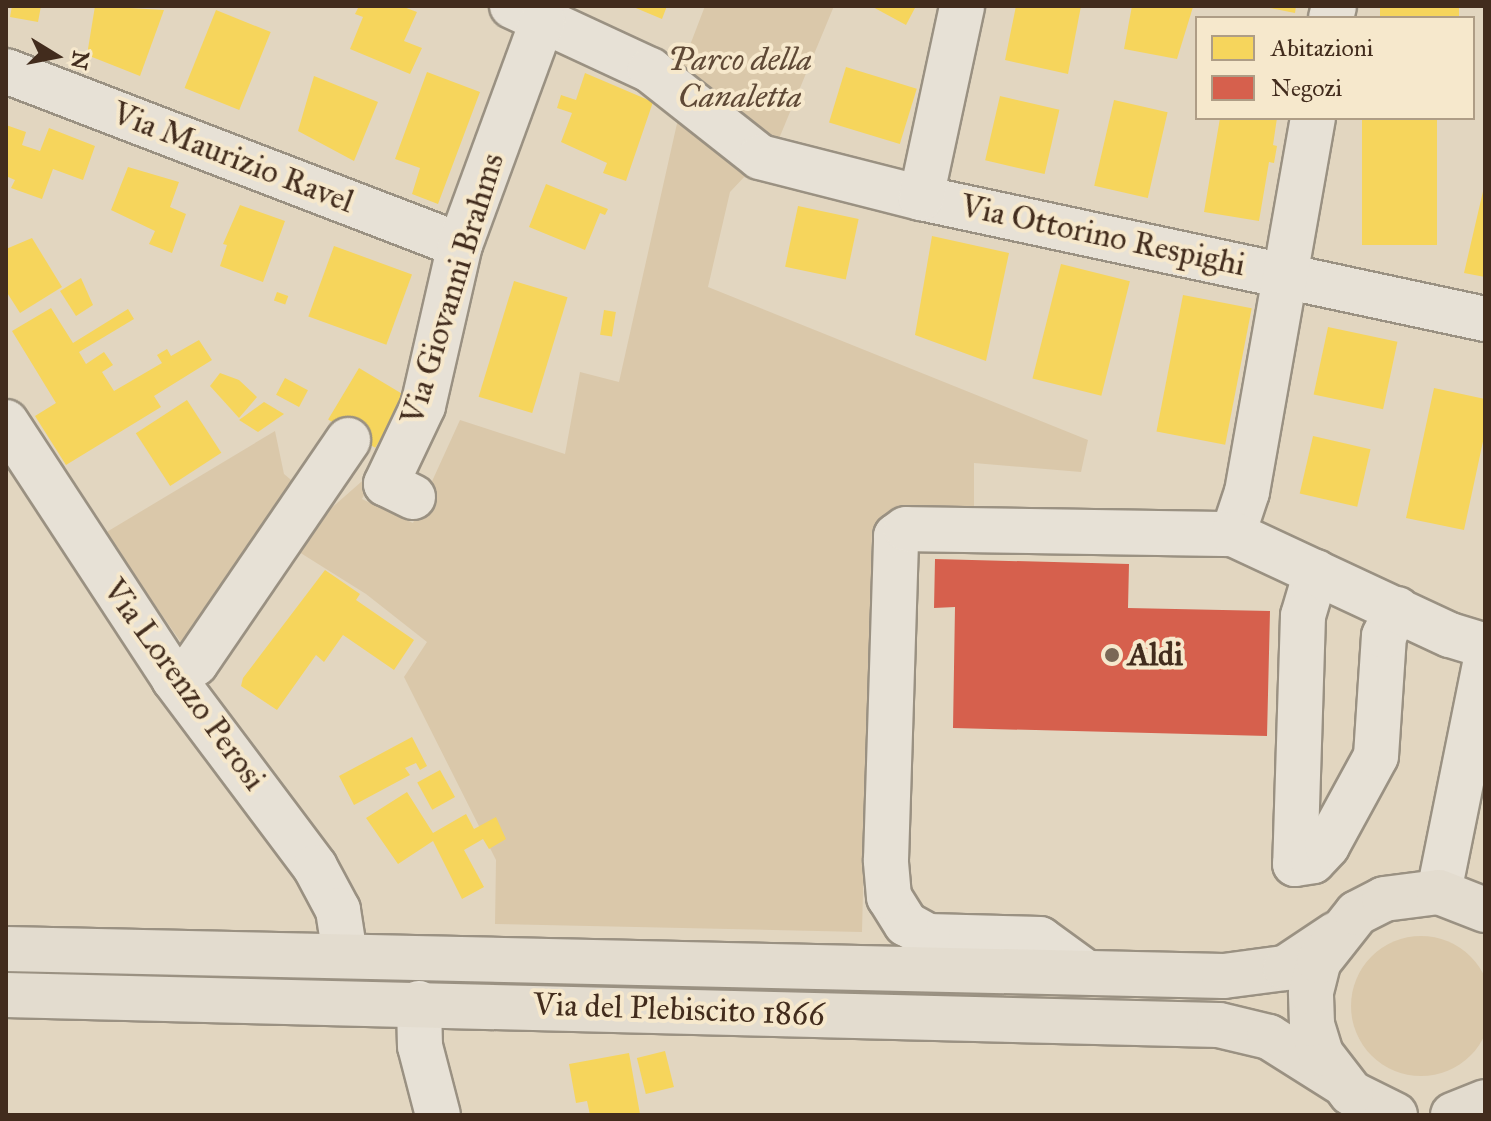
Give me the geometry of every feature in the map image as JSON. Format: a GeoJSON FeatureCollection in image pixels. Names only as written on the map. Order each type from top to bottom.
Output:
{"type":"FeatureCollection","features":[{"type":"Feature","properties":{"kind":"main road","name":"Via del Plebiscito 1866"},"geometry":{"type":"LineString","coordinates":[[6,949],[1257,975],[1306,959],[1357,913],[1384,899],[1439,892]]}},
{"type":"Feature","properties":{"kind":"main road"},"geometry":{"type":"LineString","coordinates":[[1439,892],[1485,910]]}},
{"type":"Feature","properties":{"kind":"main road"},"geometry":{"type":"LineString","coordinates":[[1336,934],[1319,961],[1311,992],[1312,1024],[1321,1054],[1353,1096]]}},
{"type":"Feature","properties":{"kind":"main road","name":"Via del Plebiscito 1866"},"geometry":{"type":"LineString","coordinates":[[6,995],[1219,1025],[1269,1037],[1353,1096],[1395,1115]]}},
{"type":"Feature","properties":{"kind":"main road"},"geometry":{"type":"LineString","coordinates":[[1453,1115],[1485,1102]]}},
{"type":"Feature","properties":{"kind":"street","name":"Via Ottorino Respighi"},"geometry":{"type":"LineString","coordinates":[[921,198],[962,6]]}},
{"type":"Feature","properties":{"kind":"street","name":"Via Ottorino Respighi"},"geometry":{"type":"LineString","coordinates":[[528,13],[650,70],[760,157],[921,198],[1485,319]]}},
{"type":"Feature","properties":{"kind":"street","name":"Via Giovanni Brahms"},"geometry":{"type":"LineString","coordinates":[[413,497],[386,484],[423,406],[460,245],[528,13]]}},
{"type":"Feature","properties":{"kind":"street","name":"Via Maurizio Ravel"},"geometry":{"type":"LineString","coordinates":[[6,71],[460,245]]}},
{"type":"Feature","properties":{"kind":"street"},"geometry":{"type":"LineString","coordinates":[[1285,274],[1313,120]]}},
{"type":"Feature","properties":{"kind":"street","name":"Via Ottorino Respighi"},"geometry":{"type":"LineString","coordinates":[[1233,534],[1247,492],[1285,274]]}},
{"type":"Feature","properties":{"kind":"street","name":"Via Lorenzo Perosi"},"geometry":{"type":"LineString","coordinates":[[6,422],[174,679],[315,867],[338,910],[345,955]]}},
{"type":"Feature","properties":{"kind":"street"},"geometry":{"type":"LineString","coordinates":[[174,679],[196,663],[348,440]]}},
{"type":"Feature","properties":{"kind":"street"},"geometry":{"type":"LineString","coordinates":[[1084,971],[1040,939],[928,936],[906,924],[889,897],[892,545],[906,529],[1233,534],[1485,646]]}},
{"type":"Feature","properties":{"kind":"street"},"geometry":{"type":"LineString","coordinates":[[1316,572],[1303,616],[1295,864],[1313,861],[1327,846],[1376,756],[1384,636],[1397,609]]}},
{"type":"Feature","properties":{"kind":"street"},"geometry":{"type":"LineString","coordinates":[[1439,892],[1485,663]]}},
{"type":"Feature","properties":{"kind":"street"},"geometry":{"type":"LineString","coordinates":[[419,1003],[420,1046],[438,1115]]}},
{"type":"Feature","properties":{"kind":"street"},"geometry":{"type":"LineString","coordinates":[[1476,1115],[1485,1102]]}},
{"type":"Feature","properties":{"kind":"green space","name":"Parco della Canaletta"},"geometry":{"type":"Polygon","coordinates":[[[705,6],[834,6],[778,141],[730,192],[708,287],[1088,440],[1081,472],[974,463],[974,510],[896,510],[872,530],[862,932],[495,924],[496,860],[404,677],[427,642],[366,594],[299,552],[203,674],[105,533],[275,431],[284,474],[328,511],[377,468],[362,499],[413,523],[460,420],[565,454],[580,372],[619,382],[678,119],[669,100],[705,6]]]}},
{"type":"Feature","properties":{"kind":"green space"},"geometry":{"type":"Polygon","coordinates":[[[1421,936],[1448,941],[1471,956],[1486,979],[1491,1006],[1486,1033],[1471,1056],[1448,1071],[1421,1076],[1394,1071],[1371,1056],[1356,1033],[1351,1006],[1356,979],[1371,956],[1394,941],[1421,936]]]}},
{"type":"Feature","properties":{"kind":"building: Abitazioni"},"geometry":{"type":"Polygon","coordinates":[[[12,6],[41,6],[38,22],[10,17],[12,6]]]}},
{"type":"Feature","properties":{"kind":"building: Abitazioni"},"geometry":{"type":"Polygon","coordinates":[[[95,6],[164,10],[140,76],[87,55],[95,6]]]}},
{"type":"Feature","properties":{"kind":"building: Abitazioni"},"geometry":{"type":"Polygon","coordinates":[[[359,6],[401,6],[417,12],[404,41],[422,48],[410,74],[350,49],[363,17],[355,14],[359,6]]]}},
{"type":"Feature","properties":{"kind":"building: Abitazioni"},"geometry":{"type":"Polygon","coordinates":[[[631,6],[667,6],[662,19],[631,6]]]}},
{"type":"Feature","properties":{"kind":"building: Abitazioni"},"geometry":{"type":"Polygon","coordinates":[[[871,6],[916,6],[906,25],[871,6]]]}},
{"type":"Feature","properties":{"kind":"building: Abitazioni"},"geometry":{"type":"Polygon","coordinates":[[[1016,6],[1081,6],[1068,74],[1005,60],[1016,6]]]}},
{"type":"Feature","properties":{"kind":"building: Abitazioni"},"geometry":{"type":"Polygon","coordinates":[[[1132,6],[1193,7],[1177,59],[1124,49],[1132,6]]]}},
{"type":"Feature","properties":{"kind":"building: Abitazioni"},"geometry":{"type":"Polygon","coordinates":[[[1260,6],[1296,6],[1295,13],[1260,6]]]}},
{"type":"Feature","properties":{"kind":"building: Abitazioni"},"geometry":{"type":"Polygon","coordinates":[[[1380,6],[1459,6],[1459,16],[1380,16],[1380,6]]]}},
{"type":"Feature","properties":{"kind":"building: Abitazioni"},"geometry":{"type":"Polygon","coordinates":[[[216,10],[271,32],[239,110],[185,88],[216,10]]]}},
{"type":"Feature","properties":{"kind":"building: Abitazioni"},"geometry":{"type":"Polygon","coordinates":[[[846,67],[917,89],[900,144],[829,122],[846,67]]]}},
{"type":"Feature","properties":{"kind":"building: Abitazioni"},"geometry":{"type":"Polygon","coordinates":[[[427,72],[480,92],[438,204],[412,194],[420,168],[395,159],[427,72]]]}},
{"type":"Feature","properties":{"kind":"building: Abitazioni"},"geometry":{"type":"Polygon","coordinates":[[[585,73],[653,102],[626,181],[603,173],[607,163],[561,142],[572,113],[557,108],[561,95],[576,100],[585,73]]]}},
{"type":"Feature","properties":{"kind":"building: Abitazioni"},"geometry":{"type":"Polygon","coordinates":[[[314,76],[378,102],[354,161],[298,131],[314,76]]]}},
{"type":"Feature","properties":{"kind":"building: Abitazioni"},"geometry":{"type":"Polygon","coordinates":[[[1000,96],[1059,110],[1045,174],[985,160],[1000,96]]]}},
{"type":"Feature","properties":{"kind":"building: Abitazioni"},"geometry":{"type":"Polygon","coordinates":[[[1114,100],[1168,112],[1148,198],[1094,186],[1114,100]]]}},
{"type":"Feature","properties":{"kind":"building: Abitazioni"},"geometry":{"type":"Polygon","coordinates":[[[1220,120],[1277,120],[1273,145],[1277,146],[1274,163],[1269,162],[1259,221],[1204,212],[1220,120]]]}},
{"type":"Feature","properties":{"kind":"building: Abitazioni"},"geometry":{"type":"Polygon","coordinates":[[[1362,120],[1437,120],[1437,245],[1362,245],[1362,120]]]}},
{"type":"Feature","properties":{"kind":"building: Abitazioni"},"geometry":{"type":"Polygon","coordinates":[[[6,125],[26,132],[22,145],[40,151],[49,128],[95,146],[83,180],[53,169],[42,199],[11,188],[15,180],[6,176],[6,125]]]}},
{"type":"Feature","properties":{"kind":"building: Abitazioni"},"geometry":{"type":"Polygon","coordinates":[[[128,167],[179,182],[170,207],[186,214],[172,253],[149,244],[155,231],[111,210],[128,167]]]}},
{"type":"Feature","properties":{"kind":"building: Abitazioni"},"geometry":{"type":"Polygon","coordinates":[[[546,184],[608,209],[605,215],[600,213],[585,250],[529,227],[546,184]]]}},
{"type":"Feature","properties":{"kind":"building: Abitazioni"},"geometry":{"type":"Polygon","coordinates":[[[1485,187],[1485,277],[1464,273],[1485,187]]]}},
{"type":"Feature","properties":{"kind":"building: Abitazioni"},"geometry":{"type":"Polygon","coordinates":[[[240,205],[285,221],[263,282],[220,266],[227,245],[223,244],[240,205]]]}},
{"type":"Feature","properties":{"kind":"building: Abitazioni"},"geometry":{"type":"Polygon","coordinates":[[[798,206],[859,219],[846,280],[785,267],[798,206]]]}},
{"type":"Feature","properties":{"kind":"building: Abitazioni"},"geometry":{"type":"Polygon","coordinates":[[[932,236],[1009,253],[986,361],[915,335],[932,236]]]}},
{"type":"Feature","properties":{"kind":"building: Abitazioni"},"geometry":{"type":"Polygon","coordinates":[[[32,238],[62,287],[20,313],[6,291],[6,249],[32,238]]]}},
{"type":"Feature","properties":{"kind":"building: Abitazioni"},"geometry":{"type":"Polygon","coordinates":[[[334,246],[412,274],[386,345],[308,316],[334,246]]]}},
{"type":"Feature","properties":{"kind":"building: Abitazioni"},"geometry":{"type":"Polygon","coordinates":[[[1061,264],[1130,281],[1101,396],[1032,378],[1061,264]]]}},
{"type":"Feature","properties":{"kind":"building: Abitazioni"},"geometry":{"type":"Polygon","coordinates":[[[81,278],[93,305],[76,316],[60,291],[81,278]]]}},
{"type":"Feature","properties":{"kind":"building: Abitazioni"},"geometry":{"type":"Polygon","coordinates":[[[514,281],[568,297],[532,413],[479,397],[514,281]]]}},
{"type":"Feature","properties":{"kind":"building: Abitazioni"},"geometry":{"type":"Polygon","coordinates":[[[277,292],[288,296],[285,305],[274,300],[277,292]]]}},
{"type":"Feature","properties":{"kind":"building: Abitazioni"},"geometry":{"type":"Polygon","coordinates":[[[1183,295],[1252,308],[1225,445],[1156,431],[1183,295]]]}},
{"type":"Feature","properties":{"kind":"building: Abitazioni"},"geometry":{"type":"Polygon","coordinates":[[[51,308],[73,343],[128,309],[134,319],[79,352],[86,364],[104,352],[113,365],[102,372],[114,391],[162,363],[157,355],[167,349],[171,356],[199,340],[212,360],[154,396],[161,407],[66,465],[35,416],[56,403],[12,331],[51,308]]]}},
{"type":"Feature","properties":{"kind":"building: Abitazioni"},"geometry":{"type":"Polygon","coordinates":[[[604,310],[616,312],[612,337],[600,335],[604,310]]]}},
{"type":"Feature","properties":{"kind":"building: Abitazioni"},"geometry":{"type":"Polygon","coordinates":[[[1328,327],[1397,342],[1383,409],[1314,394],[1328,327]]]}},
{"type":"Feature","properties":{"kind":"building: Abitazioni"},"geometry":{"type":"Polygon","coordinates":[[[359,368],[406,396],[375,448],[328,419],[359,368]]]}},
{"type":"Feature","properties":{"kind":"building: Abitazioni"},"geometry":{"type":"Polygon","coordinates":[[[220,373],[239,380],[257,397],[239,418],[210,386],[220,373]]]}},
{"type":"Feature","properties":{"kind":"building: Abitazioni"},"geometry":{"type":"Polygon","coordinates":[[[285,378],[308,390],[299,407],[276,395],[285,378]]]}},
{"type":"Feature","properties":{"kind":"building: Abitazioni"},"geometry":{"type":"Polygon","coordinates":[[[1434,388],[1485,399],[1485,432],[1464,530],[1406,518],[1434,388]]]}},
{"type":"Feature","properties":{"kind":"building: Abitazioni"},"geometry":{"type":"Polygon","coordinates":[[[187,400],[221,453],[170,486],[136,433],[187,400]]]}},
{"type":"Feature","properties":{"kind":"building: Abitazioni"},"geometry":{"type":"Polygon","coordinates":[[[264,402],[284,414],[258,432],[239,420],[264,402]]]}},
{"type":"Feature","properties":{"kind":"building: Abitazioni"},"geometry":{"type":"Polygon","coordinates":[[[1313,436],[1370,449],[1357,507],[1300,493],[1313,436]]]}},
{"type":"Feature","properties":{"kind":"building: Abitazioni"},"geometry":{"type":"Polygon","coordinates":[[[325,570],[360,594],[356,600],[414,640],[394,670],[343,635],[324,662],[316,655],[277,710],[241,686],[243,678],[325,570]]]}},
{"type":"Feature","properties":{"kind":"building: Abitazioni"},"geometry":{"type":"Polygon","coordinates":[[[412,737],[427,766],[420,770],[416,763],[405,768],[410,775],[354,805],[339,776],[412,737]]]}},
{"type":"Feature","properties":{"kind":"building: Abitazioni"},"geometry":{"type":"Polygon","coordinates":[[[440,770],[455,797],[432,810],[417,783],[440,770]]]}},
{"type":"Feature","properties":{"kind":"building: Abitazioni"},"geometry":{"type":"Polygon","coordinates":[[[407,792],[433,833],[466,814],[474,829],[496,817],[506,839],[489,849],[483,839],[464,850],[484,887],[462,899],[433,841],[398,864],[366,818],[407,792]]]}},
{"type":"Feature","properties":{"kind":"building: Abitazioni"},"geometry":{"type":"Polygon","coordinates":[[[665,1051],[674,1087],[646,1094],[637,1058],[665,1051]]]}},
{"type":"Feature","properties":{"kind":"building: Abitazioni"},"geometry":{"type":"Polygon","coordinates":[[[629,1053],[640,1114],[590,1115],[587,1101],[576,1103],[569,1064],[629,1053]]]}},
{"type":"Feature","properties":{"kind":"building: Negozi","name":"Aldi"},"geometry":{"type":"Polygon","coordinates":[[[935,559],[1129,564],[1128,608],[1270,611],[1267,736],[953,728],[955,607],[934,608],[935,559]]]}},
{"type":"Feature","properties":{"kind":"place","name":"Aldi"},"geometry":{"type":"Point","coordinates":[1112,655]}}]}
